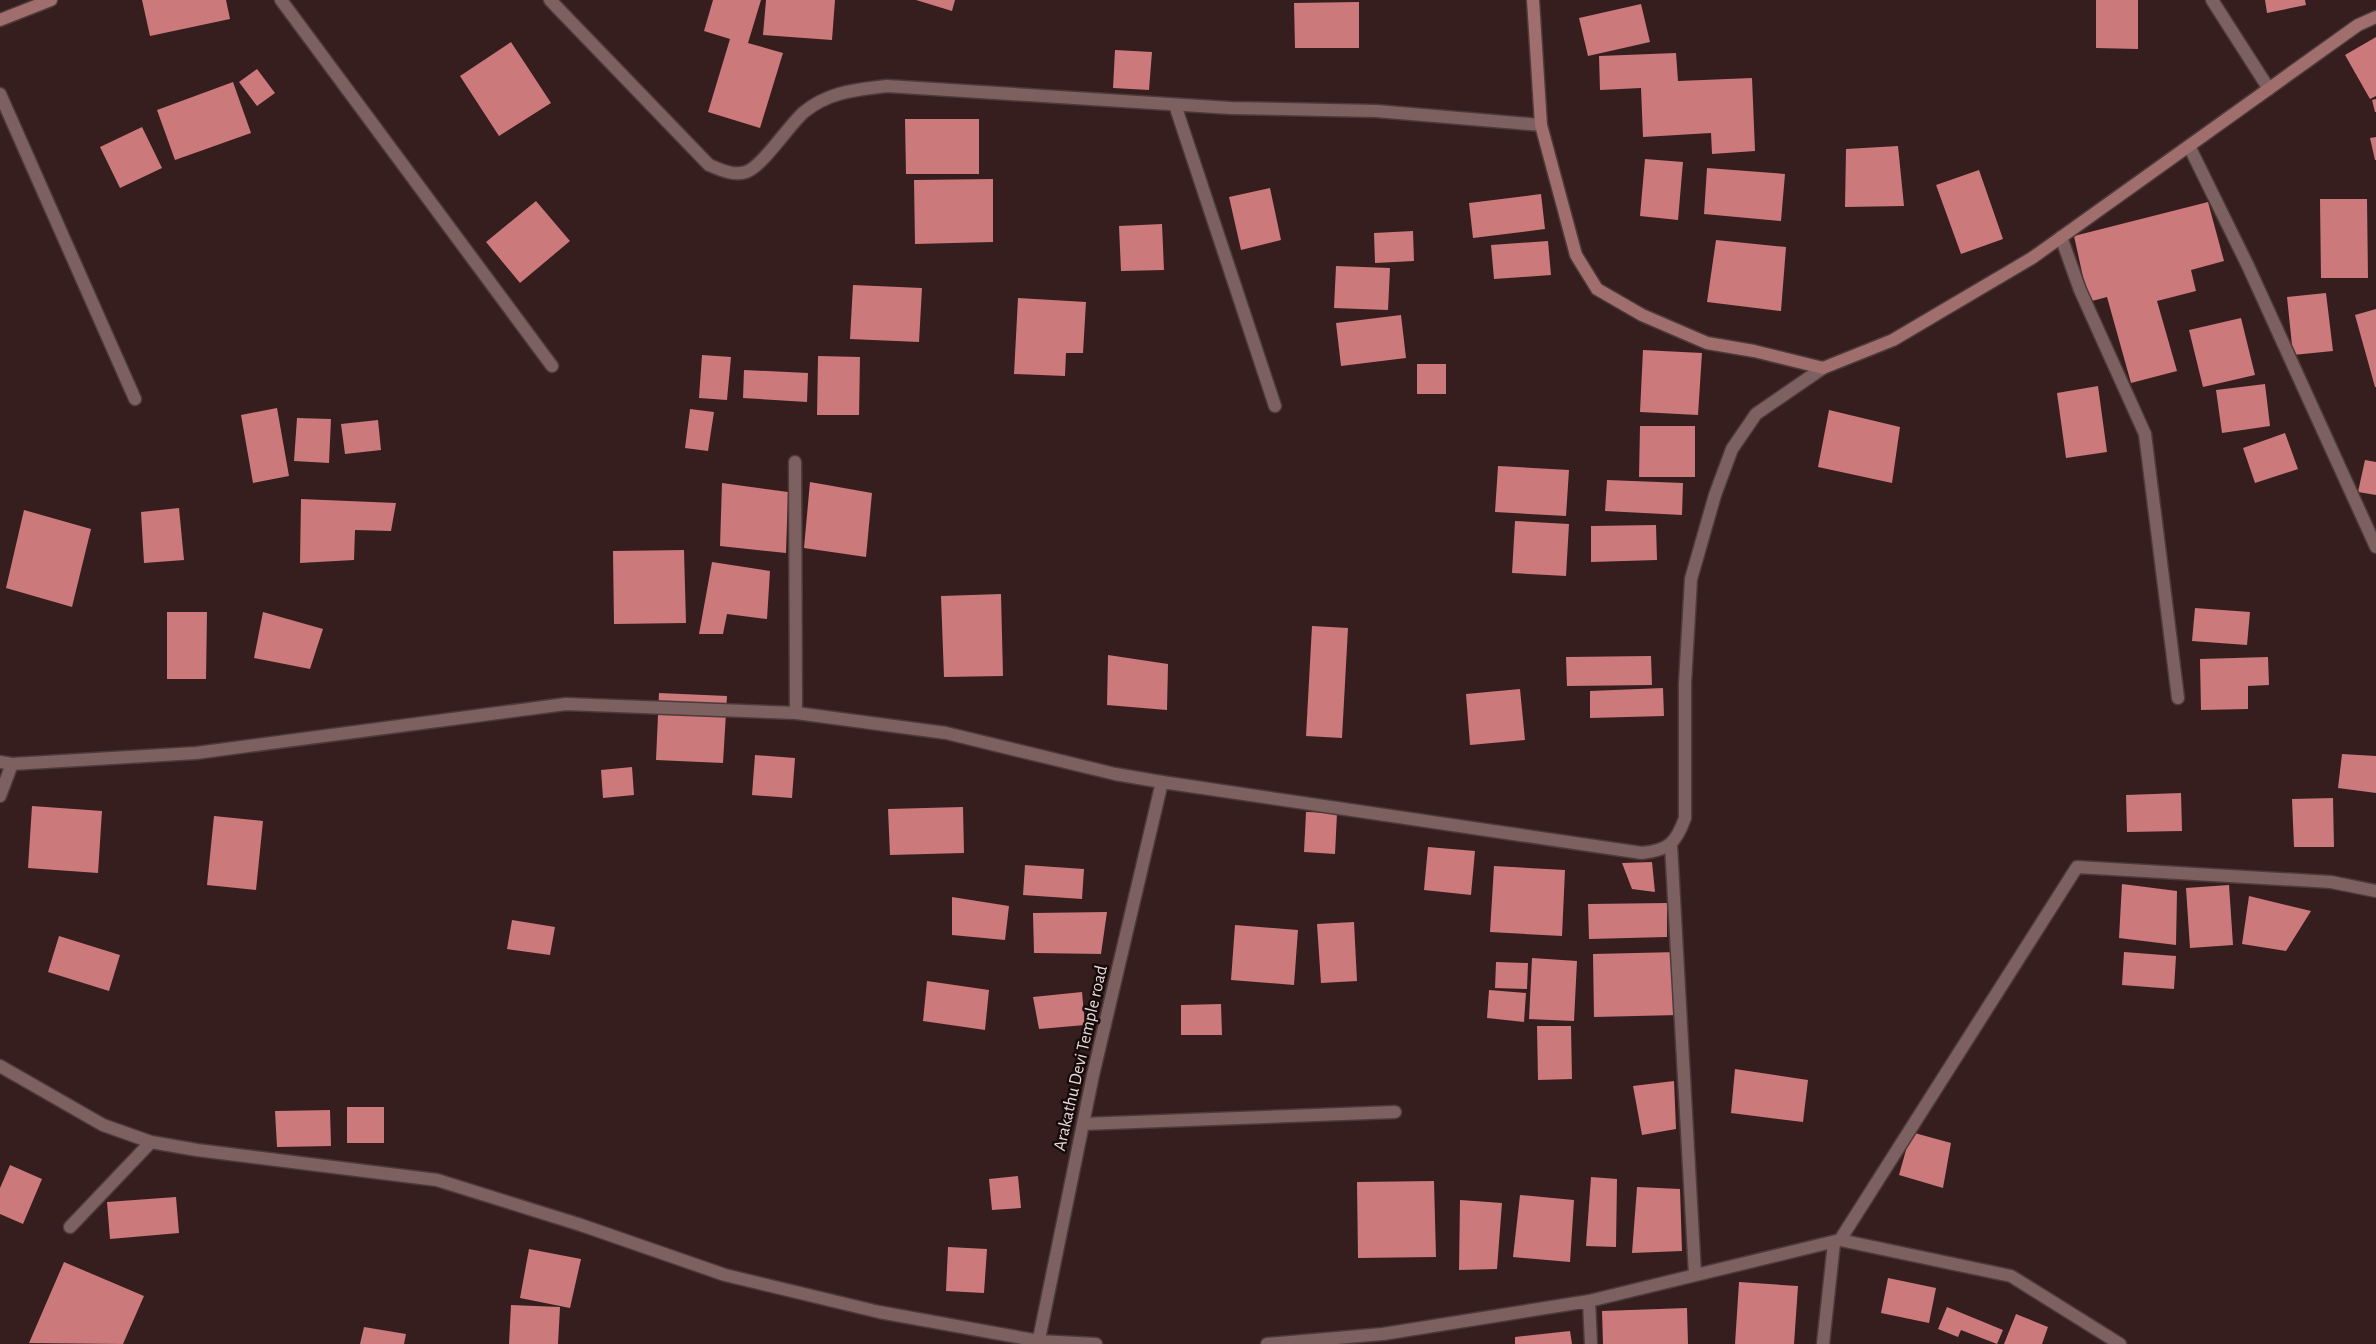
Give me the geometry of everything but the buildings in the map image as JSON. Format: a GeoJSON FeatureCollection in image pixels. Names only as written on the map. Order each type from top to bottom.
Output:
{"type":"FeatureCollection","features":[{"type":"Feature","properties":{"kind":"street"},"geometry":{"type":"LineString","coordinates":[[0,20],[51,0]]}},
{"type":"Feature","properties":{"kind":"street"},"geometry":{"type":"LineString","coordinates":[[281,0],[552,366]]}},
{"type":"Feature","properties":{"kind":"street"},"geometry":{"type":"LineString","coordinates":[[550,0],[709,165],[729,173],[747,172],[762,159],[805,111],[837,93],[887,86],[1175,104],[1376,111],[1541,126]]}},
{"type":"Feature","properties":{"kind":"street"},"geometry":{"type":"LineString","coordinates":[[1533,0],[1541,126],[1576,255],[1597,289],[1642,315],[1707,344],[1754,351],[1823,368]]}},
{"type":"Feature","properties":{"kind":"street"},"geometry":{"type":"LineString","coordinates":[[2212,0],[2269,90]]}},
{"type":"Feature","properties":{"kind":"street"},"geometry":{"type":"LineString","coordinates":[[0,796],[6,763],[196,753],[566,704],[796,714],[946,732],[1115,774],[1162,782],[1642,853],[1656,851],[1671,845],[1680,833],[1685,818],[1685,683],[1691,579],[1715,495],[1732,449],[1756,414],[1823,368],[1893,340],[2032,258],[2358,25],[2376,17]]}},
{"type":"Feature","properties":{"kind":"street"},"geometry":{"type":"LineString","coordinates":[[0,94],[135,399]]}},
{"type":"Feature","properties":{"kind":"street"},"geometry":{"type":"LineString","coordinates":[[1175,104],[1275,406]]}},
{"type":"Feature","properties":{"kind":"street"},"geometry":{"type":"LineString","coordinates":[[2189,146],[2248,266],[2376,547]]}},
{"type":"Feature","properties":{"kind":"street"},"geometry":{"type":"LineString","coordinates":[[2061,237],[2080,290],[2145,434],[2178,698]]}},
{"type":"Feature","properties":{"kind":"street"},"geometry":{"type":"LineString","coordinates":[[795,462],[796,714]]}},
{"type":"Feature","properties":{"kind":"street","name":"Arakathu Devi Temple road"},"geometry":{"type":"LineString","coordinates":[[1039,1342],[1083,1124],[1162,782]]}},
{"type":"Feature","properties":{"kind":"street"},"geometry":{"type":"LineString","coordinates":[[1671,845],[1695,1274]]}},
{"type":"Feature","properties":{"kind":"street"},"geometry":{"type":"LineString","coordinates":[[1823,1344],[1837,1242],[2077,867],[2331,882],[2376,891]]}},
{"type":"Feature","properties":{"kind":"street"},"geometry":{"type":"LineString","coordinates":[[0,1066],[103,1125],[151,1142],[197,1150],[437,1180],[581,1225],[725,1275],[879,1312],[1039,1342],[1096,1344]]}},
{"type":"Feature","properties":{"kind":"street"},"geometry":{"type":"LineString","coordinates":[[1083,1124],[1395,1112]]}},
{"type":"Feature","properties":{"kind":"street"},"geometry":{"type":"LineString","coordinates":[[70,1227],[151,1142]]}},
{"type":"Feature","properties":{"kind":"street"},"geometry":{"type":"LineString","coordinates":[[1267,1344],[1383,1339],[1589,1301],[1695,1274],[1837,1242],[2011,1276],[2120,1344]]}},
{"type":"Feature","properties":{"kind":"street"},"geometry":{"type":"LineString","coordinates":[[1589,1301],[1590,1344]]}}]}
